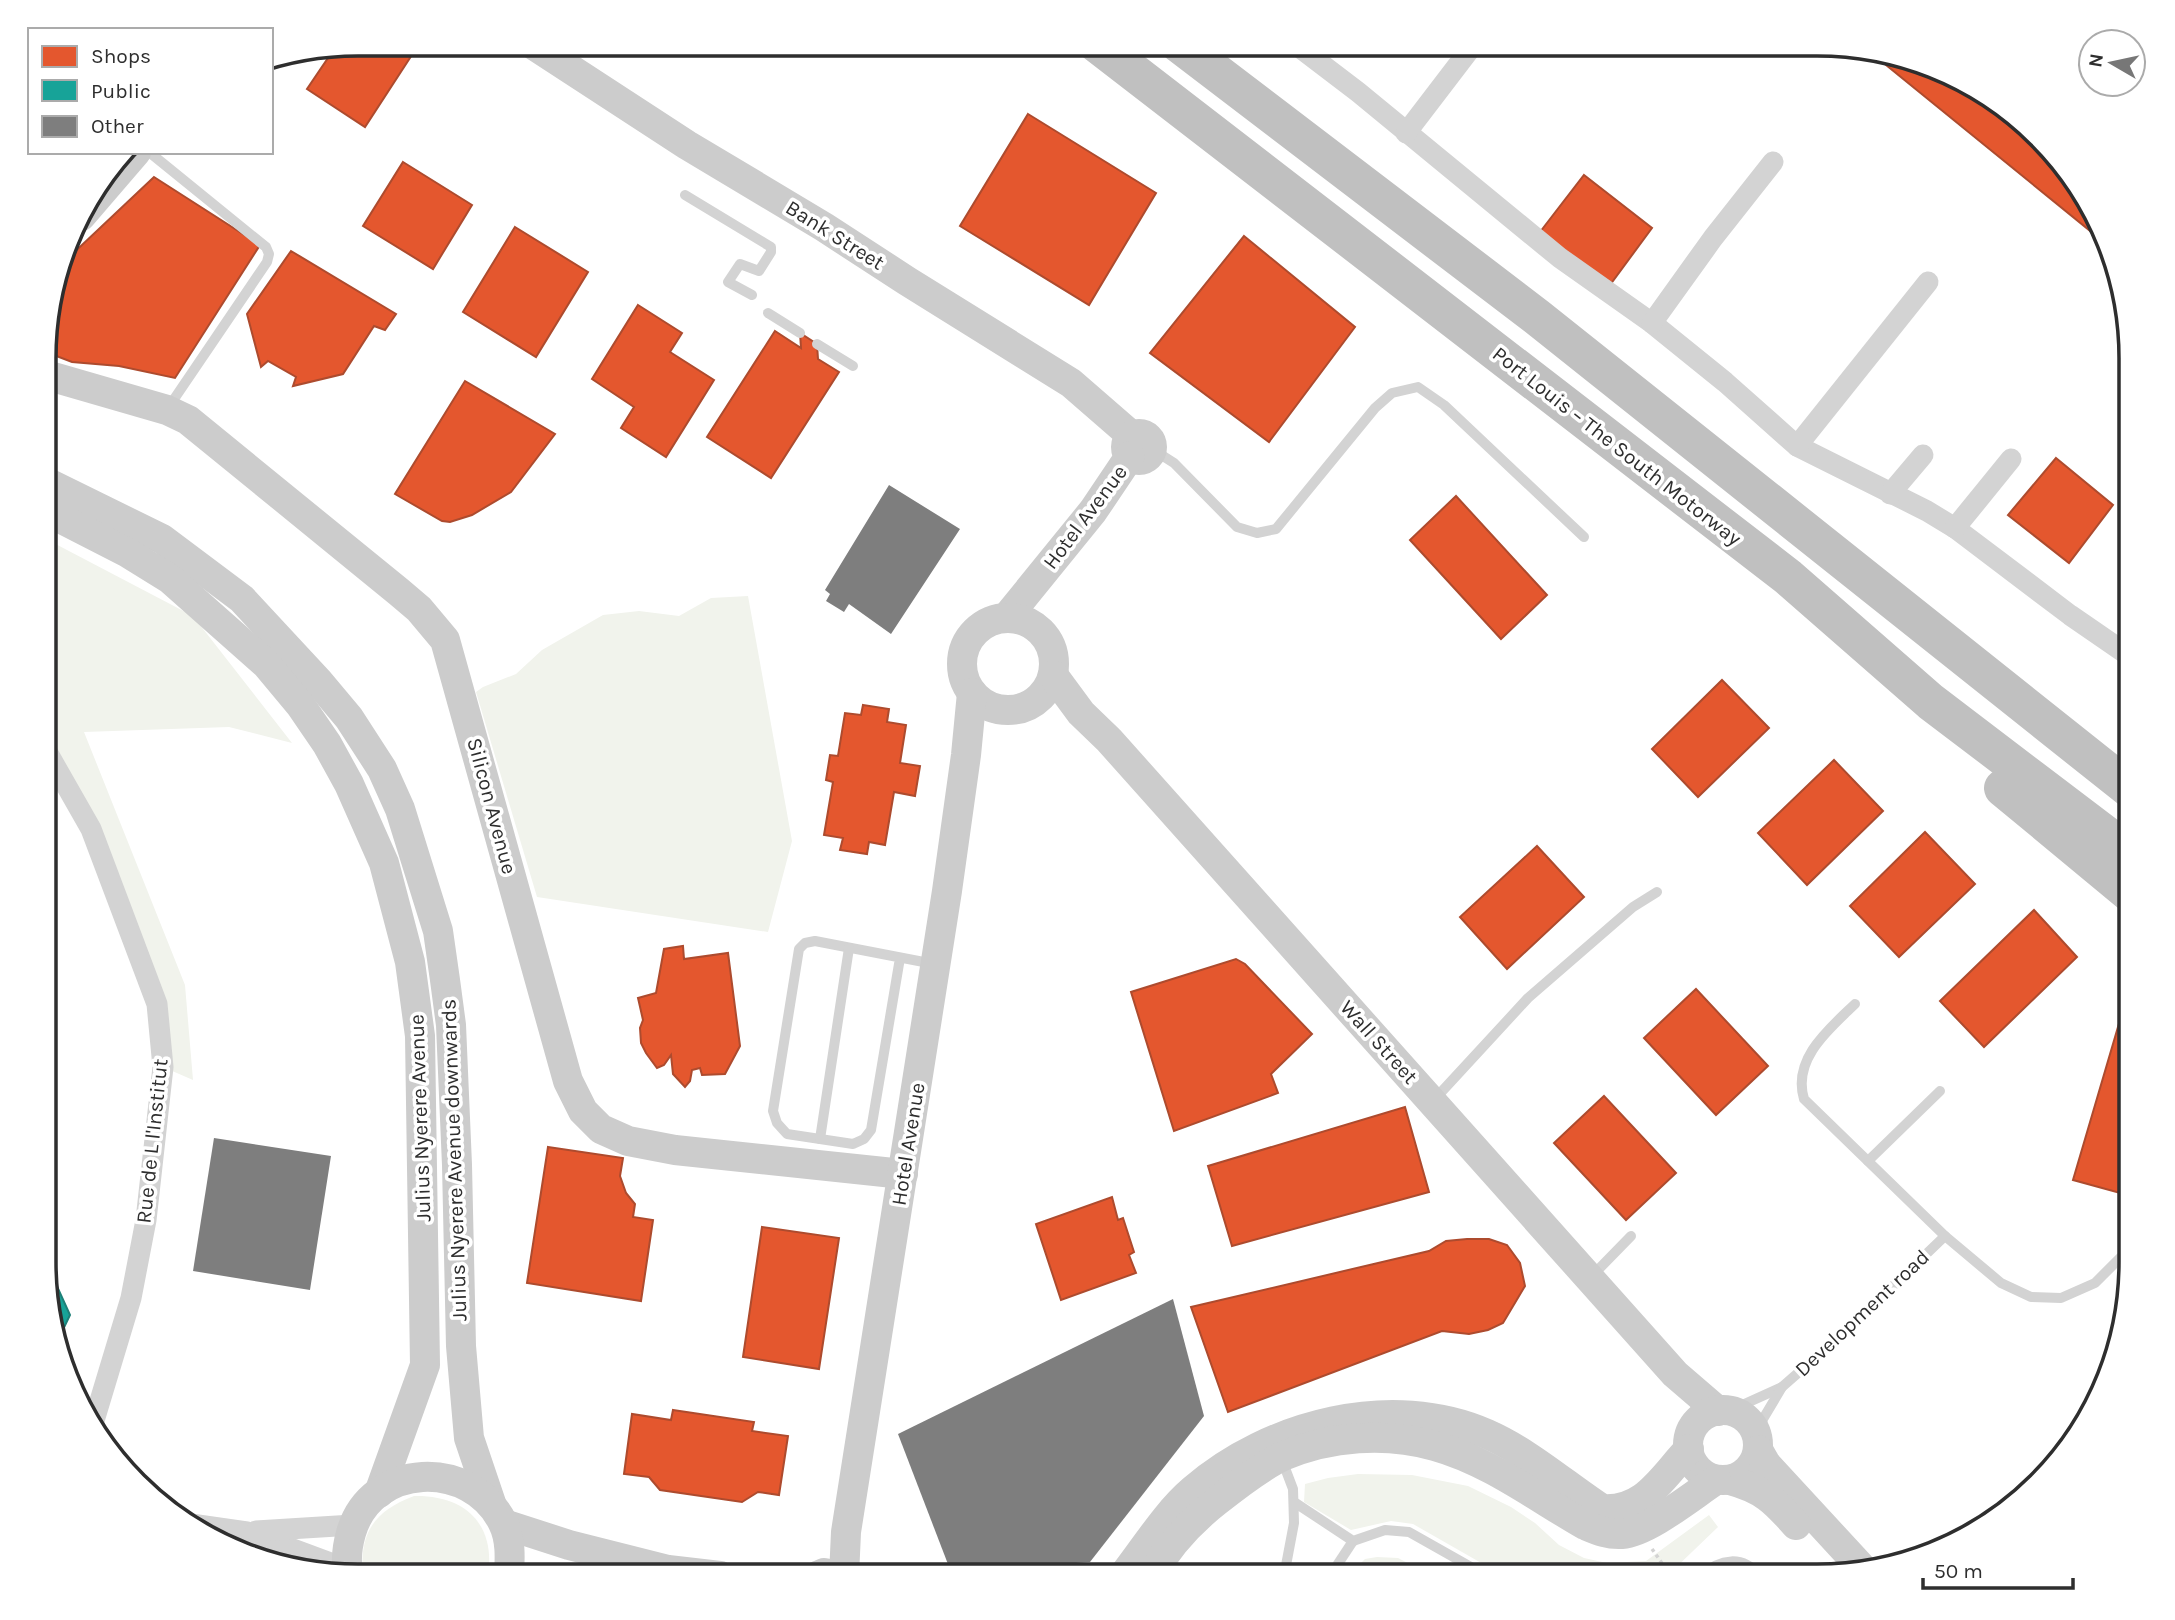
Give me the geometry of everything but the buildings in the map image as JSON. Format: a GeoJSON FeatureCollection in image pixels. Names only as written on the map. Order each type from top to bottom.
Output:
{"type":"FeatureCollection","features":[{"type":"Feature","properties":{"kind":"highway","name":"Port Louis – The South Motorway"},"geometry":{"type":"LineString","coordinates":[[1113,56],[1787,577],[1931,702],[2119,845]]}},
{"type":"Feature","properties":{"kind":"highway"},"geometry":{"type":"LineString","coordinates":[[1196,56],[1537,317],[2119,781]]}},
{"type":"Feature","properties":{"kind":"highway"},"geometry":{"type":"LineString","coordinates":[[1931,702],[2004,788],[2119,884]]}},
{"type":"Feature","properties":{"kind":"street","name":"Bank Street"},"geometry":{"type":"LineString","coordinates":[[550,56],[687,145],[824,227],[1071,383],[1138,447]]}},
{"type":"Feature","properties":{"kind":"street"},"geometry":{"type":"LineString","coordinates":[[1311,56],[1560,258],[1652,323],[1726,382],[1797,446],[1927,511],[1955,528],[2119,649]]}},
{"type":"Feature","properties":{"kind":"street"},"geometry":{"type":"LineString","coordinates":[[1406,133],[1465,56]]}},
{"type":"Feature","properties":{"kind":"street"},"geometry":{"type":"LineString","coordinates":[[1652,323],[1713,238],[1773,162]]}},
{"type":"Feature","properties":{"kind":"street"},"geometry":{"type":"LineString","coordinates":[[1797,446],[1928,282]]}},
{"type":"Feature","properties":{"kind":"street","name":"Silicon Avenue"},"geometry":{"type":"LineString","coordinates":[[56,376],[167,410],[188,420],[400,592],[419,609],[444,640],[568,1081],[583,1111],[601,1129],[628,1141],[675,1150],[903,1174]]}},
{"type":"Feature","properties":{"kind":"street","name":"Hotel Avenue"},"geometry":{"type":"LineString","coordinates":[[1007,617],[1093,511],[1138,447]]}},
{"type":"Feature","properties":{"kind":"street"},"geometry":{"type":"LineString","coordinates":[[1890,494],[1923,456]]}},
{"type":"Feature","properties":{"kind":"street"},"geometry":{"type":"LineString","coordinates":[[1955,528],[2011,459]]}},
{"type":"Feature","properties":{"kind":"street","name":"Julius Nyerere Avenue downwards"},"geometry":{"type":"LineString","coordinates":[[56,487],[162,539],[243,599],[349,718],[382,769],[400,809],[438,931],[448,1003],[457,1165],[461,1346],[469,1438],[511,1551],[510,1564]]}},
{"type":"Feature","properties":{"kind":"street","name":"Julius Nyerere Avenue"},"geometry":{"type":"LineString","coordinates":[[56,516],[128,553],[170,579],[266,664],[301,706],[327,744],[349,784],[384,863],[410,962],[420,1036],[425,1365],[379,1493]]}},
{"type":"Feature","properties":{"kind":"street","name":"Hotel Avenue"},"geometry":{"type":"LineString","coordinates":[[1038,578],[1044,635]]}},
{"type":"Feature","properties":{"kind":"street"},"geometry":{"type":"LineString","coordinates":[[966,755],[1034,695],[1054,661],[1051,647],[1034,625],[1007,617],[986,624],[970,638],[963,651],[961,666],[972,694],[996,709],[1034,695]]}},
{"type":"Feature","properties":{"kind":"street","name":"Hotel Avenue"},"geometry":{"type":"LineString","coordinates":[[836,1564],[846,1532],[936,964],[966,755],[972,694]]}},
{"type":"Feature","properties":{"kind":"street","name":"Wall Street"},"geometry":{"type":"LineString","coordinates":[[1034,695],[1081,713],[1110,740],[1675,1374],[1724,1411]]}},
{"type":"Feature","properties":{"kind":"street","name":"Rue de L l'Institut"},"geometry":{"type":"LineString","coordinates":[[56,768],[91,829],[157,1004],[163,1067],[146,1220],[131,1298],[96,1413]]}},
{"type":"Feature","properties":{"kind":"street","name":"Wall Street"},"geometry":{"type":"LineString","coordinates":[[1675,1374],[1691,1439]]}},
{"type":"Feature","properties":{"kind":"street"},"geometry":{"type":"LineString","coordinates":[[1157,1564],[1189,1523],[1227,1493],[1269,1452],[1270,1441],[1321,1425],[1384,1415],[1433,1418],[1494,1437],[1602,1509],[1614,1510],[1633,1506],[1650,1492],[1708,1414],[1724,1411],[1742,1415],[1748,1420],[1755,1429],[1766,1464],[1856,1561]]}},
{"type":"Feature","properties":{"kind":"street"},"geometry":{"type":"LineString","coordinates":[[1133,1564],[1192,1490],[1236,1458],[1365,1438],[1401,1439],[1434,1446],[1472,1459],[1585,1525],[1604,1533],[1622,1534],[1643,1528],[1723,1480],[1741,1476],[1756,1459],[1758,1445]]}},
{"type":"Feature","properties":{"kind":"street"},"geometry":{"type":"LineString","coordinates":[[1691,1439],[1692,1460],[1698,1469],[1723,1480],[1753,1486],[1777,1504],[1832,1563]]}},
{"type":"Feature","properties":{"kind":"street"},"geometry":{"type":"LineString","coordinates":[[348,1563],[347,1546],[353,1525],[364,1507],[379,1493],[400,1481],[424,1476],[449,1478],[472,1488],[497,1514],[569,1545],[644,1564]]}},
{"type":"Feature","properties":{"kind":"street"},"geometry":{"type":"LineString","coordinates":[[213,1527],[247,1532],[353,1525]]}},
{"type":"Feature","properties":{"kind":"street"},"geometry":{"type":"LineString","coordinates":[[247,1532],[321,1561]]}},
{"type":"Feature","properties":{"kind":"lane"},"geometry":{"type":"LineString","coordinates":[[151,154],[265,247],[269,254],[267,262],[167,410]]}},
{"type":"Feature","properties":{"kind":"lane"},"geometry":{"type":"LineString","coordinates":[[685,195],[771,247],[771,252],[759,271],[740,264],[728,282],[752,295]]}},
{"type":"Feature","properties":{"kind":"lane"},"geometry":{"type":"LineString","coordinates":[[768,313],[800,333]]}},
{"type":"Feature","properties":{"kind":"lane"},"geometry":{"type":"LineString","coordinates":[[817,344],[853,366]]}},
{"type":"Feature","properties":{"kind":"lane"},"geometry":{"type":"LineString","coordinates":[[1138,447],[1174,463],[1237,527],[1258,533],[1276,529],[1375,408],[1392,393],[1418,387],[1444,405],[1584,537]]}},
{"type":"Feature","properties":{"kind":"lane"},"geometry":{"type":"LineString","coordinates":[[1433,1101],[1528,998],[1633,907],[1657,892]]}},
{"type":"Feature","properties":{"kind":"lane"},"geometry":{"type":"LineString","coordinates":[[900,958],[871,1130],[864,1139],[853,1144],[787,1134],[777,1123],[773,1111],[799,949],[805,943],[815,941],[936,964]]}},
{"type":"Feature","properties":{"kind":"lane"},"geometry":{"type":"LineString","coordinates":[[820,1139],[849,948]]}},
{"type":"Feature","properties":{"kind":"lane","name":"Development road"},"geometry":{"type":"LineString","coordinates":[[1782,1387],[1847,1330],[1945,1236],[1804,1099],[1800,1087],[1812,1050],[1855,1004]]}},
{"type":"Feature","properties":{"kind":"lane"},"geometry":{"type":"LineString","coordinates":[[1868,1161],[1940,1091]]}},
{"type":"Feature","properties":{"kind":"lane"},"geometry":{"type":"LineString","coordinates":[[1590,1278],[1631,1236]]}},
{"type":"Feature","properties":{"kind":"lane"},"geometry":{"type":"LineString","coordinates":[[1945,1236],[2001,1283],[2031,1297],[2061,1298],[2095,1283],[2119,1259]]}},
{"type":"Feature","properties":{"kind":"lane"},"geometry":{"type":"LineString","coordinates":[[1724,1411],[1782,1387]]}},
{"type":"Feature","properties":{"kind":"lane"},"geometry":{"type":"LineString","coordinates":[[1758,1445],[1763,1419],[1782,1387]]}},
{"type":"Feature","properties":{"kind":"lane"},"geometry":{"type":"LineString","coordinates":[[1269,1452],[1293,1489],[1294,1523],[1286,1564]]}},
{"type":"Feature","properties":{"kind":"lane"},"geometry":{"type":"LineString","coordinates":[[1294,1503],[1353,1541]]}},
{"type":"Feature","properties":{"kind":"lane"},"geometry":{"type":"LineString","coordinates":[[1338,1564],[1353,1541],[1385,1530],[1409,1532],[1466,1564]]}},
{"type":"Feature","properties":{"kind":"lane"},"geometry":{"type":"LineString","coordinates":[[1720,1564],[1725,1561],[1741,1561],[1746,1564]]}},
{"type":"Feature","properties":{"kind":"path"},"geometry":{"type":"LineString","coordinates":[[1643,1528],[1651,1547],[1663,1564]]}},
{"type":"Feature","properties":{"kind":"shaded area"},"geometry":{"type":"Polygon","coordinates":[[[56,544],[193,616],[292,743],[229,727],[84,732],[185,985],[193,1080],[163,1067],[157,1004],[56,773],[56,544]]]}},
{"type":"Feature","properties":{"kind":"shaded area"},"geometry":{"type":"Polygon","coordinates":[[[748,596],[792,841],[768,932],[537,897],[476,692],[516,674],[542,650],[603,615],[639,611],[679,616],[711,598],[748,596]]]}},
{"type":"Feature","properties":{"kind":"shaded area"},"geometry":{"type":"Polygon","coordinates":[[[1358,1474],[1412,1475],[1468,1486],[1511,1507],[1535,1523],[1559,1545],[1584,1558],[1607,1563],[1646,1561],[1709,1515],[1718,1527],[1679,1564],[1483,1564],[1413,1524],[1391,1521],[1351,1530],[1304,1502],[1305,1484],[1358,1474]]]}},
{"type":"Feature","properties":{"kind":"shaded area"},"geometry":{"type":"Polygon","coordinates":[[[414,1496],[432,1497],[461,1507],[473,1516],[481,1527],[487,1541],[489,1564],[362,1564],[364,1547],[372,1526],[379,1517],[414,1496]]]}},
{"type":"Feature","properties":{"kind":"shaded area"},"geometry":{"type":"Polygon","coordinates":[[[1398,1558],[1410,1564],[1360,1564],[1365,1559],[1398,1558]]]}}]}
